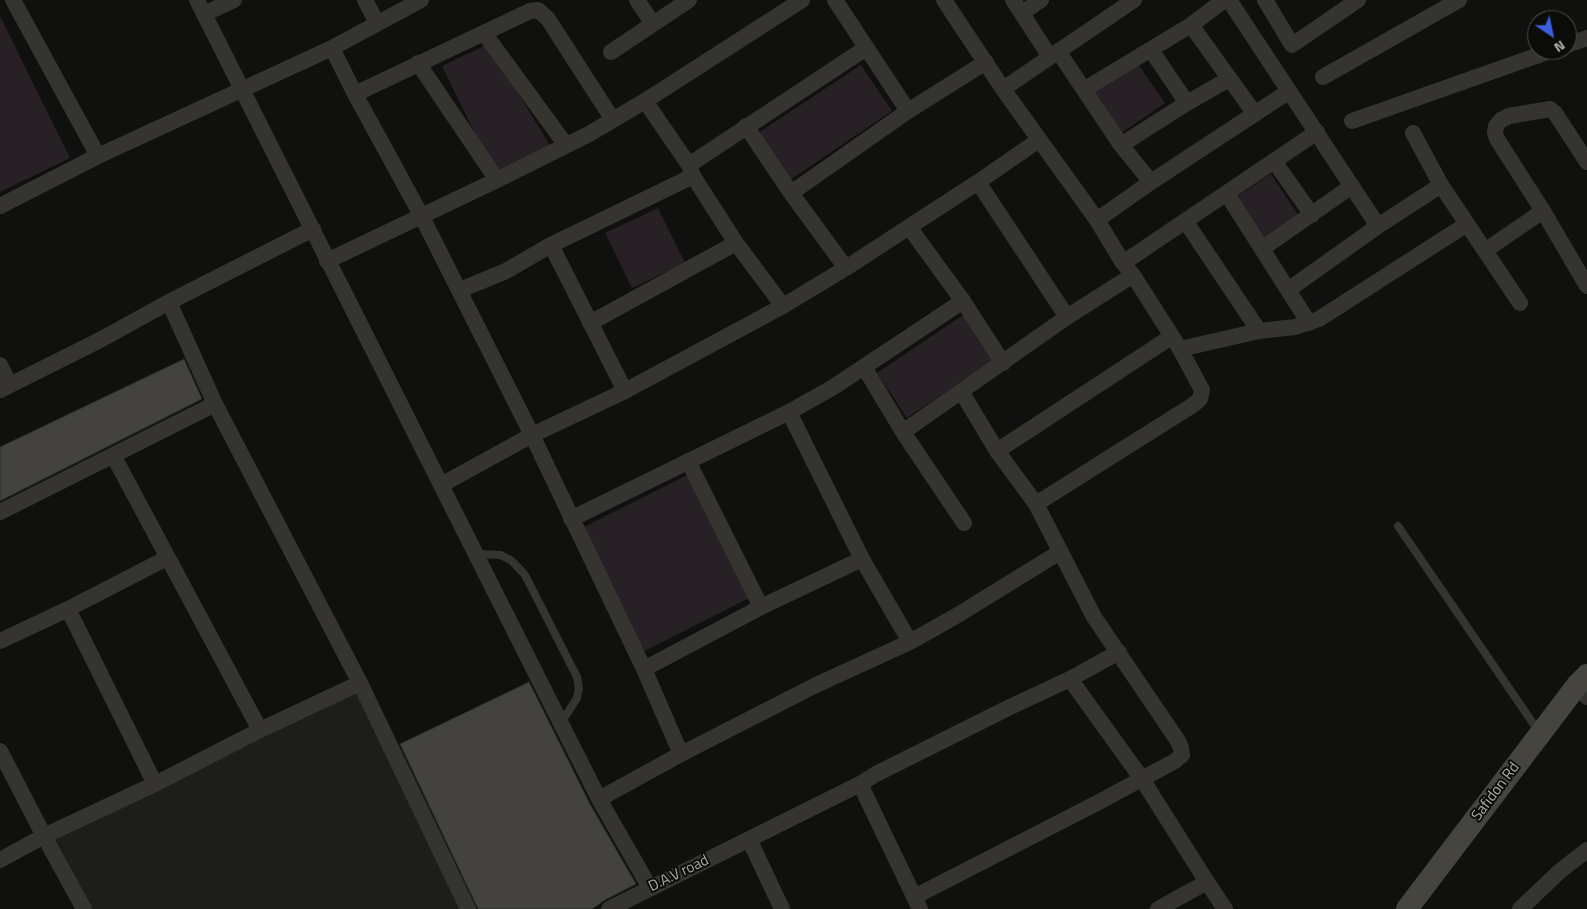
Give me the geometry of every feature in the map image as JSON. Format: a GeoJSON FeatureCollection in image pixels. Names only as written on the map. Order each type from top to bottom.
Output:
{"type":"FeatureCollection","features":[{"type":"Feature","properties":{"kind":"main road","name":"Safidon Rd"},"geometry":{"type":"LineString","coordinates":[[1407,909],[1540,734],[1585,688]]}},
{"type":"Feature","properties":{"kind":"main road","name":"Safidon Rd"},"geometry":{"type":"LineString","coordinates":[[1420,909],[1585,688]]}},
{"type":"Feature","properties":{"kind":"street"},"geometry":{"type":"LineString","coordinates":[[13,0],[98,156]]}},
{"type":"Feature","properties":{"kind":"street"},"geometry":{"type":"LineString","coordinates":[[234,0],[201,7],[599,799],[650,888]]}},
{"type":"Feature","properties":{"kind":"street"},"geometry":{"type":"LineString","coordinates":[[365,0],[377,23]]}},
{"type":"Feature","properties":{"kind":"street"},"geometry":{"type":"LineString","coordinates":[[0,206],[98,156],[332,48],[421,0]]}},
{"type":"Feature","properties":{"kind":"street"},"geometry":{"type":"LineString","coordinates":[[637,0],[653,24]]}},
{"type":"Feature","properties":{"kind":"street"},"geometry":{"type":"LineString","coordinates":[[611,52],[689,0]]}},
{"type":"Feature","properties":{"kind":"street"},"geometry":{"type":"LineString","coordinates":[[327,261],[566,146],[645,101],[802,0]]}},
{"type":"Feature","properties":{"kind":"street"},"geometry":{"type":"LineString","coordinates":[[835,0],[908,111]]}},
{"type":"Feature","properties":{"kind":"street"},"geometry":{"type":"LineString","coordinates":[[944,0],[1003,89],[1097,220],[1176,343],[1202,390],[1200,399],[1193,405],[1036,504]]}},
{"type":"Feature","properties":{"kind":"street"},"geometry":{"type":"LineString","coordinates":[[1041,0],[1017,6],[1054,54],[1085,89],[1121,146],[1151,182]]}},
{"type":"Feature","properties":{"kind":"street"},"geometry":{"type":"LineString","coordinates":[[1003,89],[1134,0]]}},
{"type":"Feature","properties":{"kind":"street"},"geometry":{"type":"LineString","coordinates":[[1085,89],[1191,25],[1224,0]]}},
{"type":"Feature","properties":{"kind":"street"},"geometry":{"type":"LineString","coordinates":[[1229,0],[1378,226]]}},
{"type":"Feature","properties":{"kind":"street"},"geometry":{"type":"LineString","coordinates":[[1265,0],[1292,45],[1358,0]]}},
{"type":"Feature","properties":{"kind":"street"},"geometry":{"type":"LineString","coordinates":[[1323,77],[1460,0]]}},
{"type":"Feature","properties":{"kind":"street"},"geometry":{"type":"LineString","coordinates":[[355,94],[530,10],[538,10],[544,14],[613,120]]}},
{"type":"Feature","properties":{"kind":"street"},"geometry":{"type":"LineString","coordinates":[[1191,25],[1255,114]]}},
{"type":"Feature","properties":{"kind":"street"},"geometry":{"type":"LineString","coordinates":[[484,33],[566,146]]}},
{"type":"Feature","properties":{"kind":"street"},"geometry":{"type":"LineString","coordinates":[[332,48],[460,290],[532,434],[644,670],[681,754]]}},
{"type":"Feature","properties":{"kind":"street"},"geometry":{"type":"LineString","coordinates":[[460,290],[506,271],[691,170],[746,126],[866,48]]}},
{"type":"Feature","properties":{"kind":"street"},"geometry":{"type":"LineString","coordinates":[[1151,50],[1187,103]]}},
{"type":"Feature","properties":{"kind":"street"},"geometry":{"type":"LineString","coordinates":[[1352,121],[1527,59]]}},
{"type":"Feature","properties":{"kind":"street"},"geometry":{"type":"LineString","coordinates":[[791,193],[908,111],[986,62]]}},
{"type":"Feature","properties":{"kind":"street"},"geometry":{"type":"LineString","coordinates":[[418,63],[497,180]]}},
{"type":"Feature","properties":{"kind":"street"},"geometry":{"type":"LineString","coordinates":[[1121,146],[1187,103],[1229,79]]}},
{"type":"Feature","properties":{"kind":"street"},"geometry":{"type":"LineString","coordinates":[[1097,220],[1151,182],[1288,92]]}},
{"type":"Feature","properties":{"kind":"street"},"geometry":{"type":"LineString","coordinates":[[645,101],[691,170],[736,243],[783,306]]}},
{"type":"Feature","properties":{"kind":"street"},"geometry":{"type":"LineString","coordinates":[[1587,162],[1555,113],[1550,109],[1509,116],[1501,120],[1496,126],[1495,133],[1497,139],[1543,211],[1587,286]]}},
{"type":"Feature","properties":{"kind":"street"},"geometry":{"type":"LineString","coordinates":[[746,126],[791,193],[846,268]]}},
{"type":"Feature","properties":{"kind":"street"},"geometry":{"type":"LineString","coordinates":[[903,432],[1067,317],[1186,222],[1316,132]]}},
{"type":"Feature","properties":{"kind":"street"},"geometry":{"type":"LineString","coordinates":[[1413,133],[1441,185],[1520,303]]}},
{"type":"Feature","properties":{"kind":"street"},"geometry":{"type":"LineString","coordinates":[[441,485],[532,434],[625,391],[783,306],[846,268],[1039,140]]}},
{"type":"Feature","properties":{"kind":"street"},"geometry":{"type":"LineString","coordinates":[[1274,161],[1312,215]]}},
{"type":"Feature","properties":{"kind":"street"},"geometry":{"type":"LineString","coordinates":[[978,182],[1067,317]]}},
{"type":"Feature","properties":{"kind":"street"},"geometry":{"type":"LineString","coordinates":[[1288,290],[1378,226],[1441,185]]}},
{"type":"Feature","properties":{"kind":"street"},"geometry":{"type":"LineString","coordinates":[[1263,248],[1352,186]]}},
{"type":"Feature","properties":{"kind":"street"},"geometry":{"type":"LineString","coordinates":[[1227,194],[1309,323]]}},
{"type":"Feature","properties":{"kind":"street"},"geometry":{"type":"LineString","coordinates":[[1486,250],[1543,211]]}},
{"type":"Feature","properties":{"kind":"street"},"geometry":{"type":"LineString","coordinates":[[1186,222],[1260,331]]}},
{"type":"Feature","properties":{"kind":"street"},"geometry":{"type":"LineString","coordinates":[[997,451],[1176,343],[1295,327],[1319,319],[1467,224]]}},
{"type":"Feature","properties":{"kind":"street"},"geometry":{"type":"LineString","coordinates":[[909,227],[963,301],[1003,363]]}},
{"type":"Feature","properties":{"kind":"street"},"geometry":{"type":"LineString","coordinates":[[0,365],[5,388],[313,229]]}},
{"type":"Feature","properties":{"kind":"street"},"geometry":{"type":"LineString","coordinates":[[590,323],[736,243]]}},
{"type":"Feature","properties":{"kind":"street"},"geometry":{"type":"LineString","coordinates":[[551,246],[625,391]]}},
{"type":"Feature","properties":{"kind":"street"},"geometry":{"type":"LineString","coordinates":[[571,519],[789,412],[832,388],[963,301]]}},
{"type":"Feature","properties":{"kind":"street"},"geometry":{"type":"LineString","coordinates":[[169,302],[215,404],[360,683],[468,909]]}},
{"type":"Feature","properties":{"kind":"street"},"geometry":{"type":"LineString","coordinates":[[864,367],[903,432],[964,523]]}},
{"type":"Feature","properties":{"kind":"street"},"geometry":{"type":"LineString","coordinates":[[860,784],[917,903],[1142,778],[1175,762],[1182,755],[1181,748],[1094,617],[1036,504],[997,451],[961,391]]}},
{"type":"Feature","properties":{"kind":"street"},"geometry":{"type":"LineString","coordinates":[[0,512],[215,404]]}},
{"type":"Feature","properties":{"kind":"street"},"geometry":{"type":"LineString","coordinates":[[789,412],[862,559],[910,642]]}},
{"type":"Feature","properties":{"kind":"street"},"geometry":{"type":"LineString","coordinates":[[113,456],[260,730]]}},
{"type":"Feature","properties":{"kind":"street"},"geometry":{"type":"LineString","coordinates":[[688,462],[761,607]]}},
{"type":"Feature","properties":{"kind":"street"},"geometry":{"type":"LineString","coordinates":[[599,799],[681,754],[816,685],[910,642],[1060,552]]}},
{"type":"Feature","properties":{"kind":"street"},"geometry":{"type":"LineString","coordinates":[[0,641],[68,609],[167,558]]}},
{"type":"Feature","properties":{"kind":"street"},"geometry":{"type":"LineString","coordinates":[[644,670],[761,607],[862,559]]}},
{"type":"Feature","properties":{"kind":"street"},"geometry":{"type":"LineString","coordinates":[[68,609],[155,784]]}},
{"type":"Feature","properties":{"kind":"street","name":"D.A.V road"},"geometry":{"type":"LineString","coordinates":[[609,909],[860,784],[1010,706],[1070,679],[1119,652]]}},
{"type":"Feature","properties":{"kind":"street"},"geometry":{"type":"LineString","coordinates":[[1070,679],[1142,778],[1206,882],[1225,909]]}},
{"type":"Feature","properties":{"kind":"street"},"geometry":{"type":"LineString","coordinates":[[0,860],[44,836],[155,784],[260,730],[360,683]]}},
{"type":"Feature","properties":{"kind":"street"},"geometry":{"type":"LineString","coordinates":[[0,750],[84,909]]}},
{"type":"Feature","properties":{"kind":"street"},"geometry":{"type":"LineString","coordinates":[[749,839],[782,909]]}},
{"type":"Feature","properties":{"kind":"street"},"geometry":{"type":"LineString","coordinates":[[1520,909],[1560,871],[1587,850]]}},
{"type":"Feature","properties":{"kind":"street"},"geometry":{"type":"LineString","coordinates":[[1158,909],[1206,882]]}},
{"type":"Feature","properties":{"kind":"lane"},"geometry":{"type":"LineString","coordinates":[[1398,526],[1540,734]]}},
{"type":"Feature","properties":{"kind":"lane"},"geometry":{"type":"LineString","coordinates":[[476,554],[501,555],[512,561],[525,575],[569,660],[577,677],[579,688],[572,707],[561,723]]}},
{"type":"Feature","properties":{"kind":"shaded area"},"geometry":{"type":"Polygon","coordinates":[[[0,16],[70,158],[0,192],[0,16]]]}},
{"type":"Feature","properties":{"kind":"shaded area"},"geometry":{"type":"Polygon","coordinates":[[[488,44],[551,147],[495,175],[442,66],[488,44]]]}},
{"type":"Feature","properties":{"kind":"shaded area"},"geometry":{"type":"Polygon","coordinates":[[[1136,61],[1165,103],[1117,136],[1088,94],[1136,61]]]}},
{"type":"Feature","properties":{"kind":"shaded area"},"geometry":{"type":"Polygon","coordinates":[[[861,65],[892,111],[790,180],[758,133],[861,65]]]}},
{"type":"Feature","properties":{"kind":"shaded area"},"geometry":{"type":"Polygon","coordinates":[[[1271,174],[1300,218],[1258,246],[1229,202],[1271,174]]]}},
{"type":"Feature","properties":{"kind":"shaded area"},"geometry":{"type":"Polygon","coordinates":[[[658,208],[685,263],[632,288],[605,233],[658,208]]]}},
{"type":"Feature","properties":{"kind":"shaded area"},"geometry":{"type":"Polygon","coordinates":[[[966,313],[996,358],[907,418],[877,373],[966,313]]]}},
{"type":"Feature","properties":{"kind":"shaded area"},"geometry":{"type":"Polygon","coordinates":[[[687,475],[749,598],[635,656],[572,533],[687,475]]]}},
{"type":"Feature","properties":{"kind":"shaded area"},"geometry":{"type":"Polygon","coordinates":[[[359,687],[459,909],[86,909],[47,841],[359,687]]]}},
{"type":"Feature","properties":{"kind":"building"},"geometry":{"type":"Polygon","coordinates":[[[184,359],[202,399],[0,501],[0,447],[184,359]]]}},
{"type":"Feature","properties":{"kind":"building"},"geometry":{"type":"Polygon","coordinates":[[[529,682],[590,804],[636,884],[592,909],[478,909],[400,744],[529,682]]]}}]}
